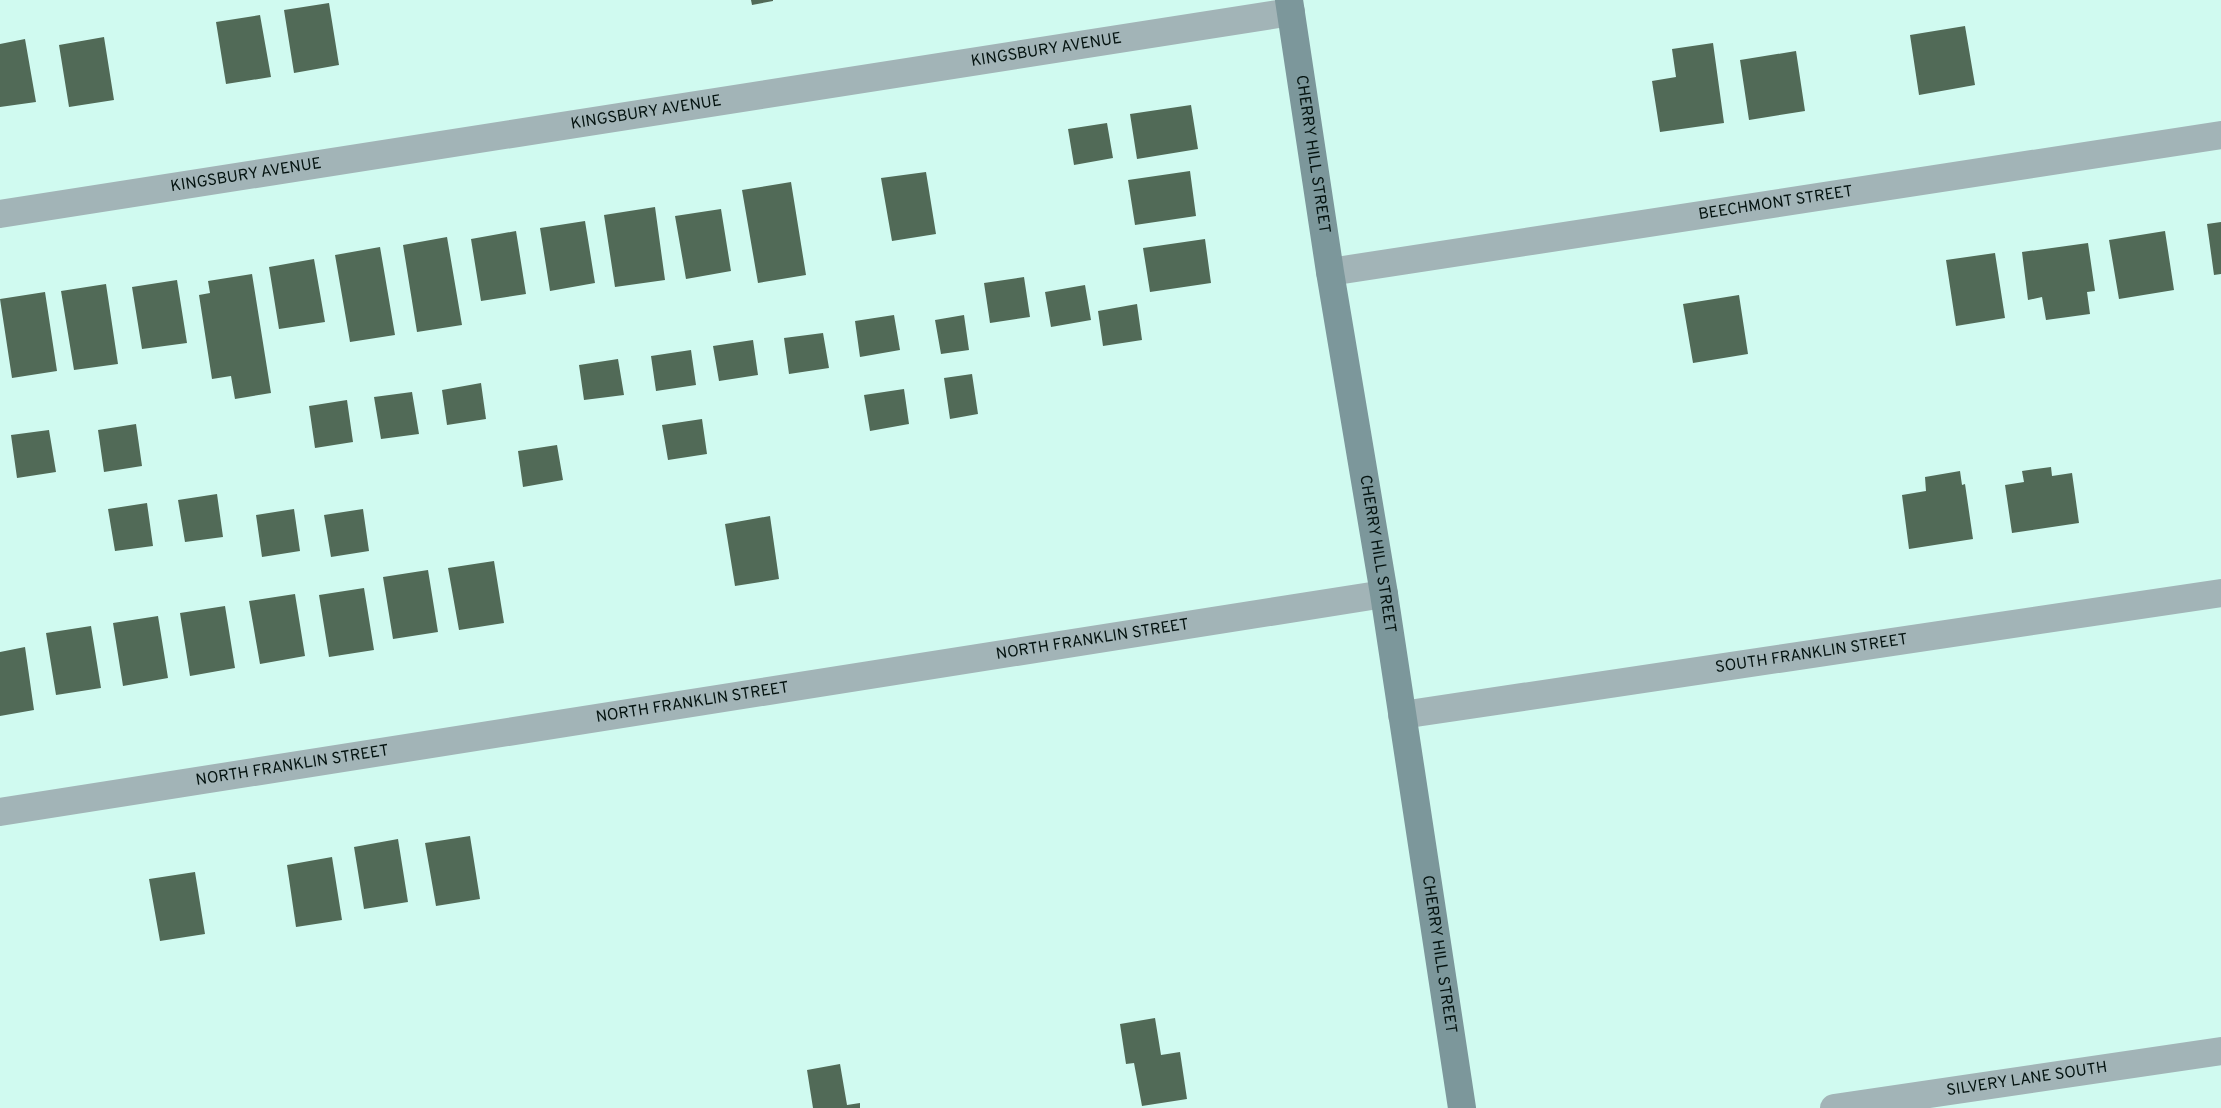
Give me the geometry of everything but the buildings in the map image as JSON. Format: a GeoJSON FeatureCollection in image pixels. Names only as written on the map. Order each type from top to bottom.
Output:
{"type":"FeatureCollection","features":[{"type":"Feature","properties":{"kind":"main road","name":"CHERRY HILL STREET"},"geometry":{"type":"LineString","coordinates":[[1290,6],[1330,272],[1384,594],[1462,1108]]}},
{"type":"Feature","properties":{"kind":"street","name":"KINGSBURY AVENUE"},"geometry":{"type":"LineString","coordinates":[[0,214],[1290,6]]}},
{"type":"Feature","properties":{"kind":"street","name":"BEECHMONT STREET"},"geometry":{"type":"LineString","coordinates":[[1330,272],[2221,134]]}},
{"type":"Feature","properties":{"kind":"street","name":"SOUTH FRANKLIN STREET"},"geometry":{"type":"LineString","coordinates":[[1402,715],[2221,593]]}},
{"type":"Feature","properties":{"kind":"street","name":"NORTH FRANKLIN STREET"},"geometry":{"type":"LineString","coordinates":[[0,812],[1384,594]]}},
{"type":"Feature","properties":{"kind":"street","name":"SILVERY LANE SOUTH"},"geometry":{"type":"LineString","coordinates":[[1834,1108],[2221,1051]]}}]}
